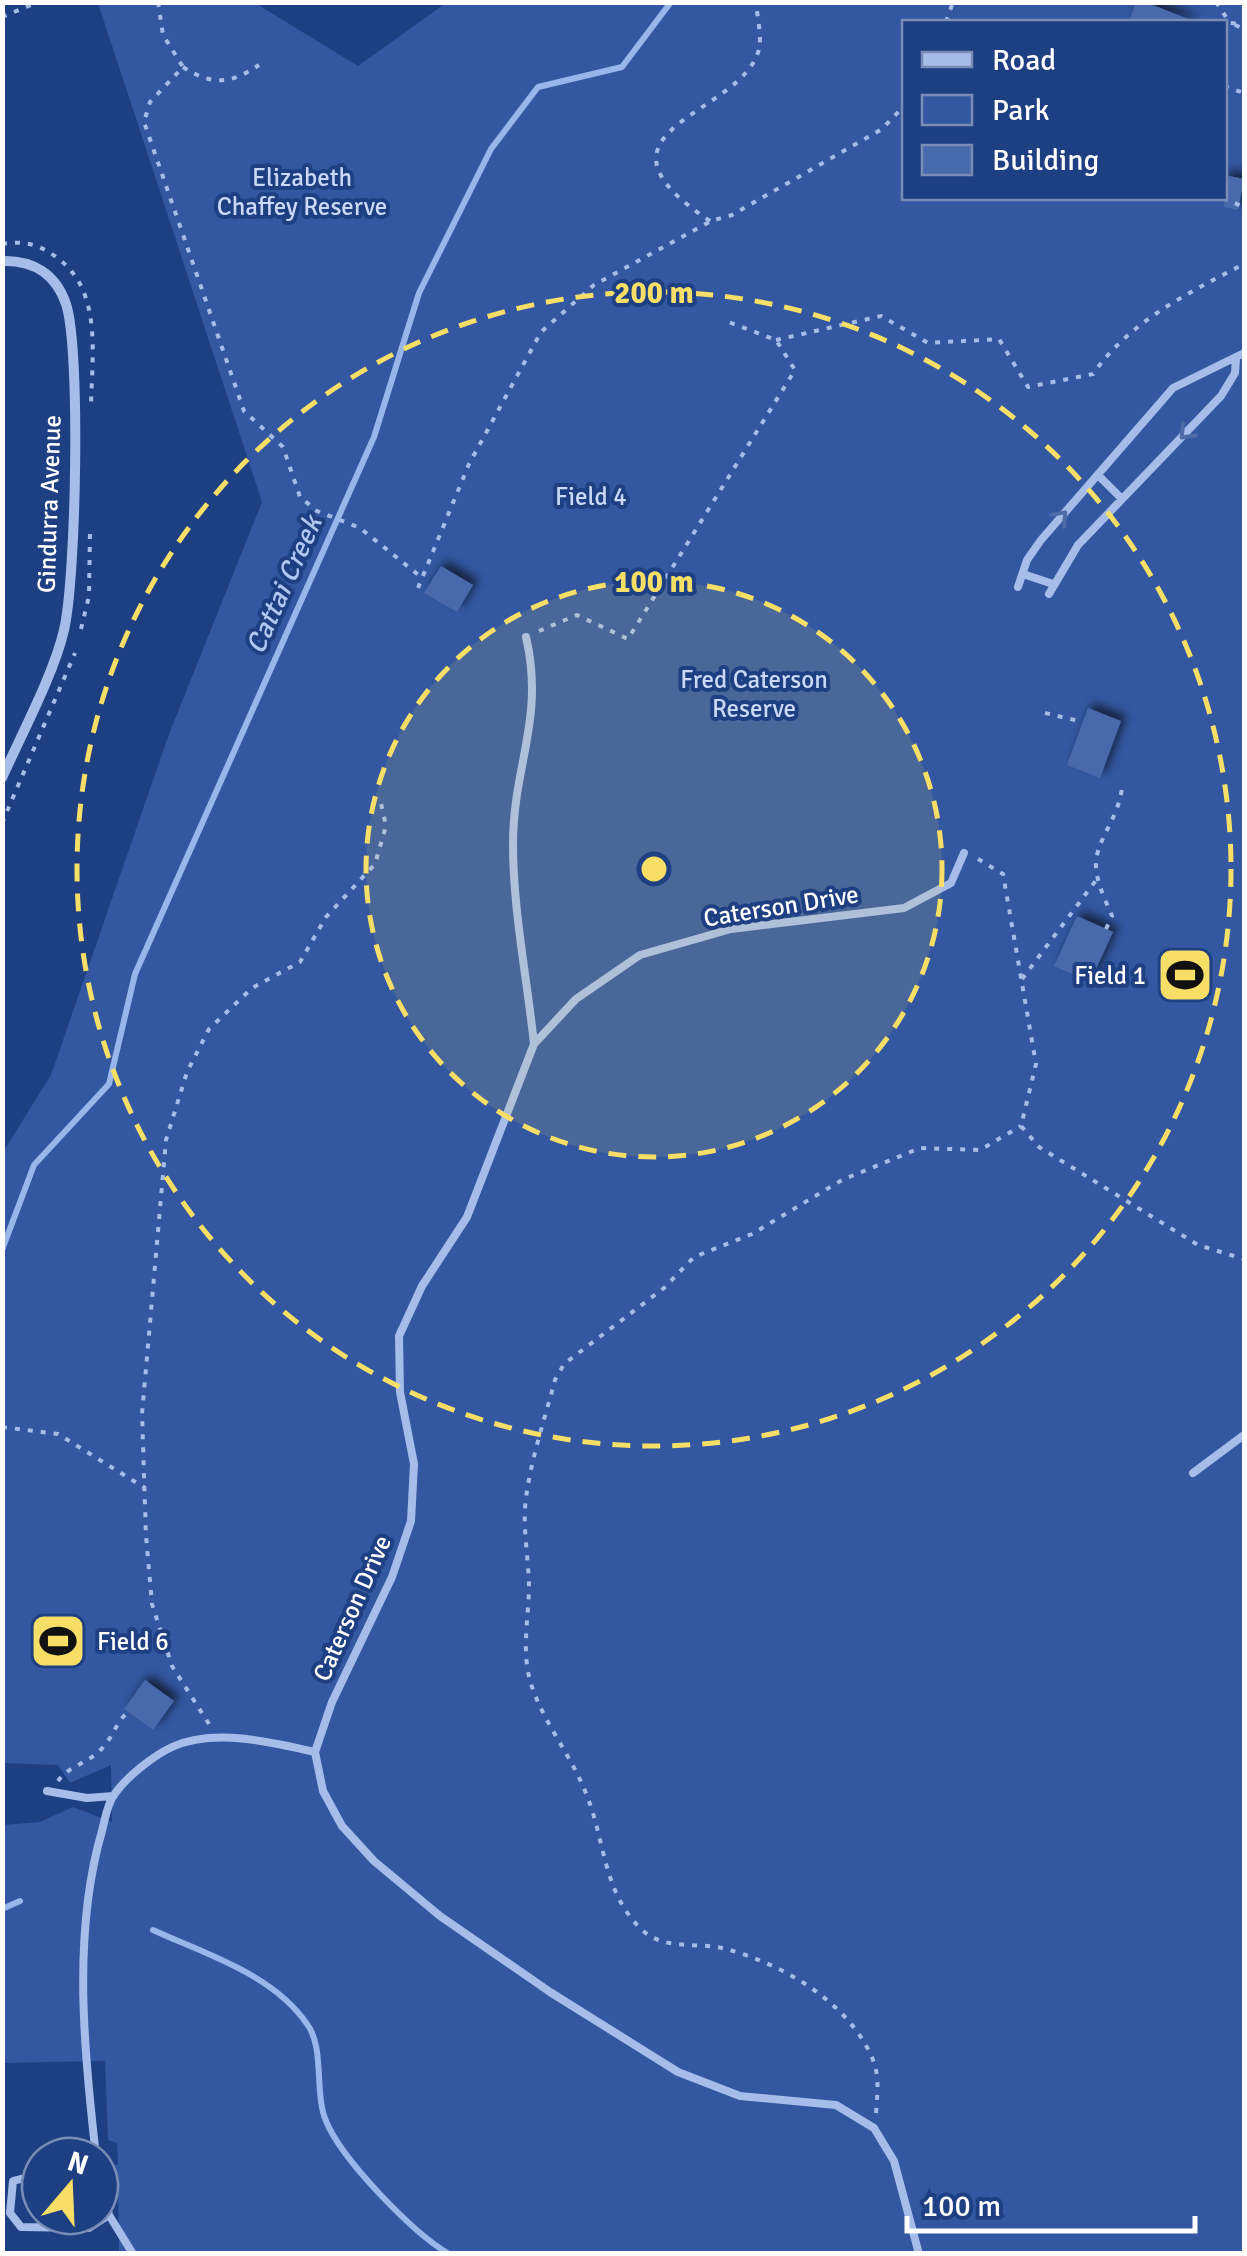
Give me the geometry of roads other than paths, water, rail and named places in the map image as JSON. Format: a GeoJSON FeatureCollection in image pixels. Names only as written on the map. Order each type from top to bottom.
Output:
{"type":"FeatureCollection","features":[{"type":"Feature","properties":{"kind":"street","name":"Gindurra Avenue"},"geometry":{"type":"LineString","coordinates":[[2,261],[18,260],[46,271],[66,302],[73,345],[71,537],[64,631],[2,778]]}},
{"type":"Feature","properties":{"kind":"lane"},"geometry":{"type":"LineString","coordinates":[[1018,588],[1040,540],[1142,417],[1173,388],[1244,353]]}},
{"type":"Feature","properties":{"kind":"lane"},"geometry":{"type":"LineString","coordinates":[[1048,594],[1066,559],[1222,396],[1235,372],[1236,359]]}},
{"type":"Feature","properties":{"kind":"lane"},"geometry":{"type":"LineString","coordinates":[[1098,474],[1122,499]]}},
{"type":"Feature","properties":{"kind":"lane"},"geometry":{"type":"LineString","coordinates":[[1022,574],[1053,584]]}},
{"type":"Feature","properties":{"kind":"lane"},"geometry":{"type":"LineString","coordinates":[[526,637],[535,675],[533,710],[517,782],[513,844],[534,1044]]}},
{"type":"Feature","properties":{"kind":"lane","name":"Caterson Drive"},"geometry":{"type":"LineString","coordinates":[[315,1752],[332,1702],[392,1577],[411,1522],[414,1464],[400,1392],[400,1336],[422,1286],[467,1217],[534,1044],[576,998],[640,956],[732,929],[904,908],[951,884],[964,853]]}},
{"type":"Feature","properties":{"kind":"lane"},"geometry":{"type":"LineString","coordinates":[[1193,1472],[1244,1436]]}},
{"type":"Feature","properties":{"kind":"lane"},"geometry":{"type":"LineString","coordinates":[[93,2136],[84,1991],[88,1901],[112,1796],[142,1767],[174,1746],[213,1738],[274,1742],[315,1752],[323,1790],[342,1826],[374,1861],[440,1916],[550,1992],[678,2072],[740,2096],[836,2105],[874,2128],[894,2161],[919,2254]]}},
{"type":"Feature","properties":{"kind":"lane"},"geometry":{"type":"LineString","coordinates":[[47,1792],[88,1798],[112,1796]]}},
{"type":"Feature","properties":{"kind":"lane"},"geometry":{"type":"LineString","coordinates":[[81,2124],[92,2125]]}},
{"type":"Feature","properties":{"kind":"lane"},"geometry":{"type":"LineString","coordinates":[[20,2179],[13,2181],[10,2213],[20,2226]]}},
{"type":"Feature","properties":{"kind":"waterway","name":"Cattai Creek"},"geometry":{"type":"LineString","coordinates":[[2,1250],[34,1165],[109,1084],[135,974],[374,437],[419,293],[491,149],[538,87],[622,67],[671,2]]}},
{"type":"Feature","properties":{"kind":"waterway"},"geometry":{"type":"LineString","coordinates":[[2,1909],[20,1901]]}},
{"type":"Feature","properties":{"kind":"waterway"},"geometry":{"type":"LineString","coordinates":[[153,1930],[237,1967],[293,2007],[307,2024],[316,2045],[322,2110],[334,2137],[380,2194],[449,2254]]}},
{"type":"Feature","properties":{"kind":"place","name":"Field 1"},"geometry":{"type":"Point","coordinates":[1185,975]}},
{"type":"Feature","properties":{"kind":"place","name":"Field 6"},"geometry":{"type":"Point","coordinates":[58,1641]}},
{"type":"Feature","properties":{"kind":"park label","name":"Elizabeth Chaffey Reserve"},"geometry":{"type":"Point","coordinates":[302,192]}},
{"type":"Feature","properties":{"kind":"park label","name":"Field 4"},"geometry":{"type":"Point","coordinates":[591,496]}},
{"type":"Feature","properties":{"kind":"park label","name":"Fred Caterson Reserve"},"geometry":{"type":"Point","coordinates":[754,694]}}]}
